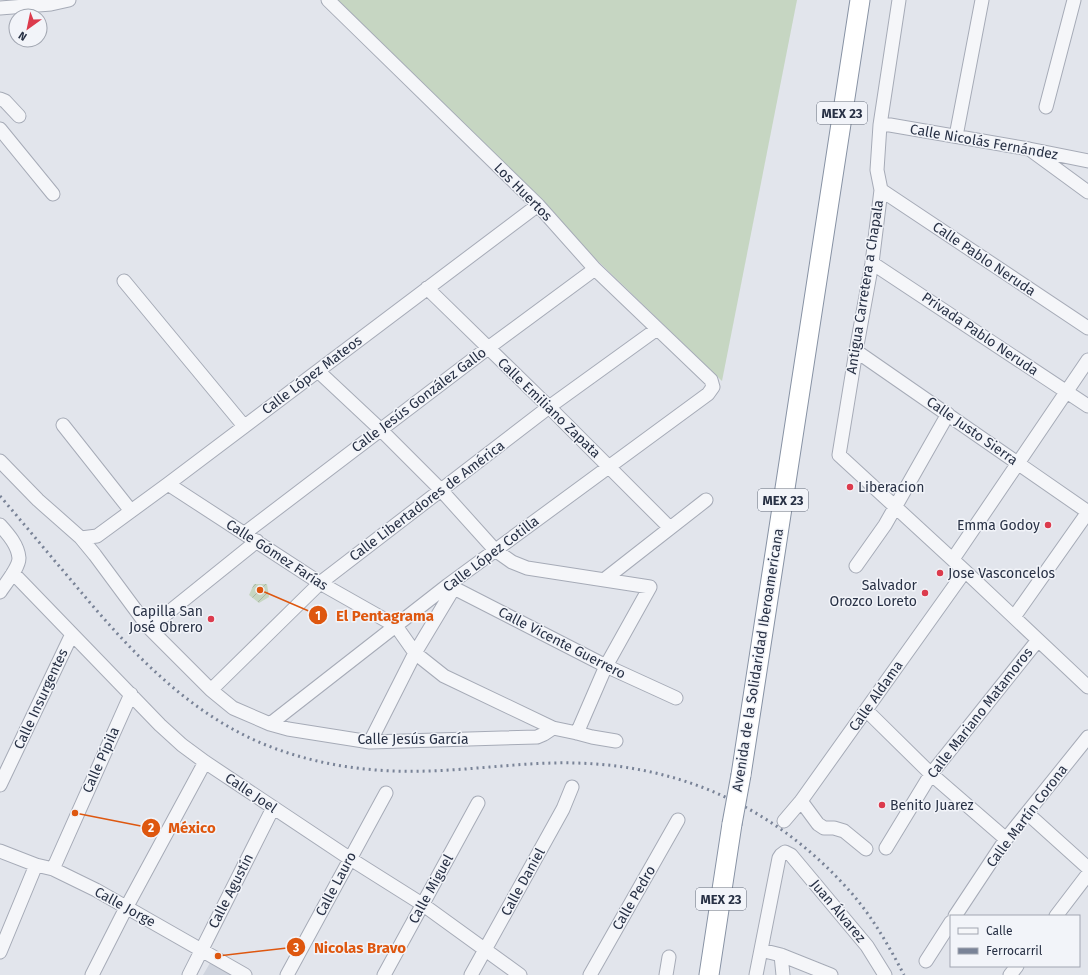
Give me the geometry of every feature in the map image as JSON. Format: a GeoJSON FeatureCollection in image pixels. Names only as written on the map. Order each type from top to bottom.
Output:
{"type":"FeatureCollection","features":[{"type":"Feature","properties":{"kind":"highway","name":"Avenida de la Solidaridad Iberoamericana"},"geometry":{"type":"LineString","coordinates":[[709,975],[860,0]]}},
{"type":"Feature","properties":{"kind":"street"},"geometry":{"type":"LineString","coordinates":[[0,8],[51,4],[69,0]]}},
{"type":"Feature","properties":{"kind":"street","name":"Los Huertos"},"geometry":{"type":"LineString","coordinates":[[328,0],[538,205],[595,269],[711,380],[714,387]]}},
{"type":"Feature","properties":{"kind":"street","name":"Antigua Carretera a Chapala"},"geometry":{"type":"LineString","coordinates":[[895,506],[839,455],[872,263],[880,190],[877,170],[880,125],[899,0]]}},
{"type":"Feature","properties":{"kind":"street"},"geometry":{"type":"LineString","coordinates":[[956,136],[982,0]]}},
{"type":"Feature","properties":{"kind":"street"},"geometry":{"type":"LineString","coordinates":[[1046,107],[1074,0]]}},
{"type":"Feature","properties":{"kind":"street"},"geometry":{"type":"LineString","coordinates":[[0,99],[5,101],[19,116]]}},
{"type":"Feature","properties":{"kind":"street","name":"Calle Nicolás Fernández"},"geometry":{"type":"LineString","coordinates":[[880,125],[890,125],[956,136],[1088,161]]}},
{"type":"Feature","properties":{"kind":"street"},"geometry":{"type":"LineString","coordinates":[[0,129],[52,194]]}},
{"type":"Feature","properties":{"kind":"street"},"geometry":{"type":"LineString","coordinates":[[1029,149],[1088,192]]}},
{"type":"Feature","properties":{"kind":"street","name":"Calle Pablo Neruda"},"geometry":{"type":"LineString","coordinates":[[880,190],[1088,328]]}},
{"type":"Feature","properties":{"kind":"street","name":"Calle López Mateos"},"geometry":{"type":"LineString","coordinates":[[82,538],[97,536],[538,205]]}},
{"type":"Feature","properties":{"kind":"street","name":"Privada Pablo Neruda"},"geometry":{"type":"LineString","coordinates":[[872,263],[1088,406]]}},
{"type":"Feature","properties":{"kind":"street","name":"Calle Jesús González Gallo"},"geometry":{"type":"LineString","coordinates":[[245,533],[488,348],[595,269]]}},
{"type":"Feature","properties":{"kind":"street"},"geometry":{"type":"LineString","coordinates":[[124,281],[244,426]]}},
{"type":"Feature","properties":{"kind":"street","name":"Calle Emiliano Zapata"},"geometry":{"type":"LineString","coordinates":[[428,288],[670,528]]}},
{"type":"Feature","properties":{"kind":"street","name":"Calle Libertadores de América"},"geometry":{"type":"LineString","coordinates":[[211,690],[320,583],[549,407],[657,329]]}},
{"type":"Feature","properties":{"kind":"street","name":"Calle Justo Sierra"},"geometry":{"type":"LineString","coordinates":[[856,351],[1088,512]]}},
{"type":"Feature","properties":{"kind":"street"},"geometry":{"type":"LineString","coordinates":[[953,559],[1088,360]]}},
{"type":"Feature","properties":{"kind":"street"},"geometry":{"type":"LineString","coordinates":[[318,371],[381,430],[441,490],[495,550],[512,562],[527,568],[650,587],[606,666],[577,733]]}},
{"type":"Feature","properties":{"kind":"street","name":"Calle López Cotilla"},"geometry":{"type":"LineString","coordinates":[[270,724],[396,626],[451,587],[495,550],[708,394],[714,387]]}},
{"type":"Feature","properties":{"kind":"street"},"geometry":{"type":"LineString","coordinates":[[856,566],[885,525],[948,414]]}},
{"type":"Feature","properties":{"kind":"street"},"geometry":{"type":"LineString","coordinates":[[63,424],[130,511]]}},
{"type":"Feature","properties":{"kind":"street","name":"Calle Jesús García"},"geometry":{"type":"LineString","coordinates":[[0,461],[38,500],[82,538],[149,628],[211,690],[233,708],[270,724],[288,729],[370,742],[537,737],[553,728]]}},
{"type":"Feature","properties":{"kind":"street","name":"Calle Gómez Farías"},"geometry":{"type":"LineString","coordinates":[[168,484],[320,583],[396,626],[415,653],[444,676],[553,728],[616,741]]}},
{"type":"Feature","properties":{"kind":"street"},"geometry":{"type":"LineString","coordinates":[[604,579],[706,500]]}},
{"type":"Feature","properties":{"kind":"street"},"geometry":{"type":"LineString","coordinates":[[895,506],[965,570],[1088,687]]}},
{"type":"Feature","properties":{"kind":"street"},"geometry":{"type":"LineString","coordinates":[[1014,617],[1088,512]]}},
{"type":"Feature","properties":{"kind":"street"},"geometry":{"type":"LineString","coordinates":[[0,525],[12,538],[19,558],[15,568],[0,592]]}},
{"type":"Feature","properties":{"kind":"street"},"geometry":{"type":"LineString","coordinates":[[149,628],[257,541]]}},
{"type":"Feature","properties":{"kind":"street","name":"Calle Joel"},"geometry":{"type":"LineString","coordinates":[[15,568],[72,634],[160,725],[182,744],[205,762],[273,808],[422,904],[520,975]]}},
{"type":"Feature","properties":{"kind":"street","name":"Calle Aldama"},"geometry":{"type":"LineString","coordinates":[[784,821],[801,801],[965,570]]}},
{"type":"Feature","properties":{"kind":"street"},"geometry":{"type":"LineString","coordinates":[[370,742],[415,653],[451,587]]}},
{"type":"Feature","properties":{"kind":"street","name":"Calle Vicente Guerrero"},"geometry":{"type":"LineString","coordinates":[[451,587],[606,666],[676,698]]}},
{"type":"Feature","properties":{"kind":"street","name":"Calle Insurgentes"},"geometry":{"type":"LineString","coordinates":[[0,785],[72,634]]}},
{"type":"Feature","properties":{"kind":"street","name":"Calle Mariano Matamoros"},"geometry":{"type":"LineString","coordinates":[[886,848],[931,774],[1038,640]]}},
{"type":"Feature","properties":{"kind":"street","name":"Calle Pípila"},"geometry":{"type":"LineString","coordinates":[[53,870],[131,694]]}},
{"type":"Feature","properties":{"kind":"street"},"geometry":{"type":"LineString","coordinates":[[866,710],[931,774],[1006,839]]}},
{"type":"Feature","properties":{"kind":"street","name":"Calle Martín Corona"},"geometry":{"type":"LineString","coordinates":[[956,915],[1006,839],[1088,737]]}},
{"type":"Feature","properties":{"kind":"street"},"geometry":{"type":"LineString","coordinates":[[92,975],[126,908],[205,762]]}},
{"type":"Feature","properties":{"kind":"street","name":"Calle Daniel"},"geometry":{"type":"LineString","coordinates":[[472,975],[563,809],[572,787]]}},
{"type":"Feature","properties":{"kind":"street","name":"Calle Lauro"},"geometry":{"type":"LineString","coordinates":[[287,975],[386,793]]}},
{"type":"Feature","properties":{"kind":"street"},"geometry":{"type":"LineString","coordinates":[[801,801],[818,824],[824,828],[834,828],[844,831],[866,849]]}},
{"type":"Feature","properties":{"kind":"street","name":"Calle Miguel"},"geometry":{"type":"LineString","coordinates":[[384,975],[478,803]]}},
{"type":"Feature","properties":{"kind":"street","name":"Calle Agustín"},"geometry":{"type":"LineString","coordinates":[[189,975],[273,808]]}},
{"type":"Feature","properties":{"kind":"street"},"geometry":{"type":"LineString","coordinates":[[1027,813],[1088,868]]}},
{"type":"Feature","properties":{"kind":"street","name":"Calle Pedro"},"geometry":{"type":"LineString","coordinates":[[590,975],[678,820]]}},
{"type":"Feature","properties":{"kind":"street","name":"Calle Jorge"},"geometry":{"type":"LineString","coordinates":[[0,851],[53,870],[96,890],[245,975]]}},
{"type":"Feature","properties":{"kind":"street","name":"Juan Álvarez"},"geometry":{"type":"LineString","coordinates":[[761,950],[779,858],[781,854],[785,852],[791,855],[867,946],[885,975]]}},
{"type":"Feature","properties":{"kind":"street"},"geometry":{"type":"LineString","coordinates":[[0,952],[36,865]]}},
{"type":"Feature","properties":{"kind":"street"},"geometry":{"type":"LineString","coordinates":[[1057,915],[1088,874]]}},
{"type":"Feature","properties":{"kind":"street"},"geometry":{"type":"LineString","coordinates":[[926,961],[950,924]]}},
{"type":"Feature","properties":{"kind":"street"},"geometry":{"type":"LineString","coordinates":[[756,975],[761,950],[781,955],[831,975]]}},
{"type":"Feature","properties":{"kind":"street"},"geometry":{"type":"LineString","coordinates":[[781,955],[783,975]]}},
{"type":"Feature","properties":{"kind":"street"},"geometry":{"type":"LineString","coordinates":[[666,975],[669,957]]}},
{"type":"Feature","properties":{"kind":"street"},"geometry":{"type":"LineString","coordinates":[[1010,975],[1016,967]]}},
{"type":"Feature","properties":{"kind":"shaded area"},"geometry":{"type":"Polygon","coordinates":[[[210,963],[232,975],[203,975],[210,963]]]}},
{"type":"Feature","properties":{"kind":"green space"},"geometry":{"type":"Polygon","coordinates":[[[328,0],[797,0],[722,381],[328,0]]]}},
{"type":"Feature","properties":{"kind":"green space"},"geometry":{"type":"Polygon","coordinates":[[[254,584],[267,584],[269,597],[259,603],[249,595],[254,584]]]}},
{"type":"Feature","properties":{"kind":"railway"},"geometry":{"type":"LineString","coordinates":[[0,496],[91,604],[134,651],[156,673],[180,693],[205,712],[232,729],[281,751],[322,762],[363,769],[384,771],[427,771],[553,763],[596,764],[637,769],[676,779],[714,792],[750,810],[784,832],[817,858],[847,888],[871,918],[904,975]]}},
{"type":"Feature","properties":{"kind":"place","name":"Liberacion"},"geometry":{"type":"Point","coordinates":[850,487]}},
{"type":"Feature","properties":{"kind":"place","name":"Emma Godoy"},"geometry":{"type":"Point","coordinates":[1048,525]}},
{"type":"Feature","properties":{"kind":"place","name":"Jose Vasconcelos"},"geometry":{"type":"Point","coordinates":[940,573]}},
{"type":"Feature","properties":{"kind":"place","name":"El Pentagrama"},"geometry":{"type":"Point","coordinates":[260,590]}},
{"type":"Feature","properties":{"kind":"place","name":"Salvador Orozco Loreto"},"geometry":{"type":"Point","coordinates":[925,593]}},
{"type":"Feature","properties":{"kind":"place","name":"Capilla San José Obrero"},"geometry":{"type":"Point","coordinates":[211,619]}},
{"type":"Feature","properties":{"kind":"place","name":"Benito Juarez"},"geometry":{"type":"Point","coordinates":[882,805]}},
{"type":"Feature","properties":{"kind":"place","name":"México"},"geometry":{"type":"Point","coordinates":[75,813]}},
{"type":"Feature","properties":{"kind":"place","name":"Nicolas Bravo"},"geometry":{"type":"Point","coordinates":[218,956]}}]}
